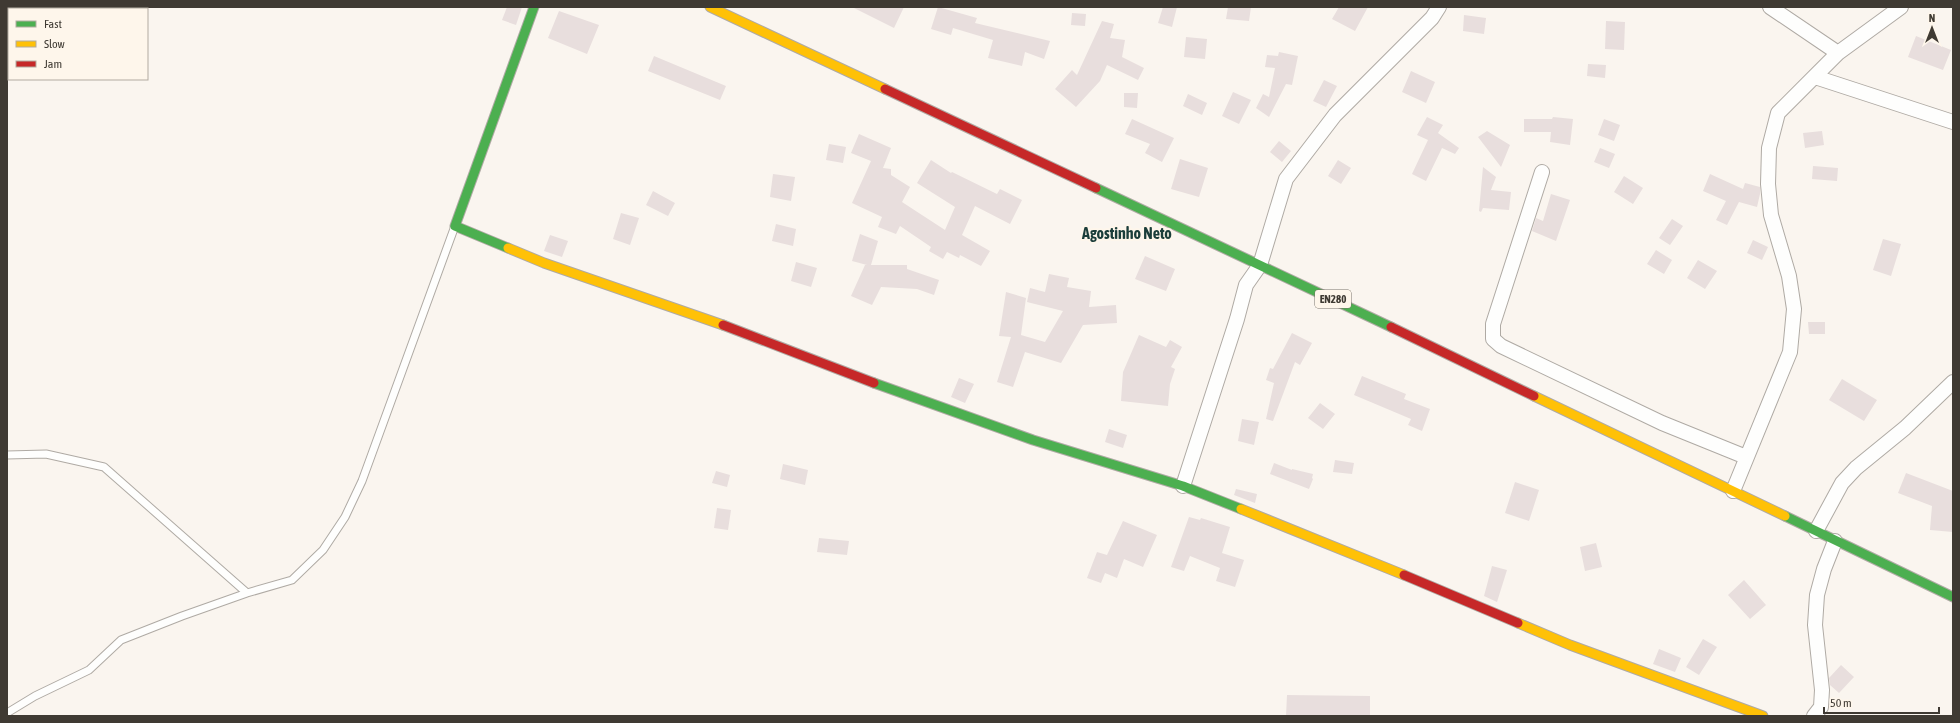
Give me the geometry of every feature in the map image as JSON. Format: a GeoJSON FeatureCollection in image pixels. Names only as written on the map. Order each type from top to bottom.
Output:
{"type":"FeatureCollection","features":[{"type":"Feature","properties":{"kind":"street"},"geometry":{"type":"LineString","coordinates":[[534,7],[455,226],[544,263],[687,311],[899,392],[1033,440],[1183,486],[1405,575],[1570,645],[1763,716]]}},
{"type":"Feature","properties":{"kind":"street","name":"EN280"},"geometry":{"type":"LineString","coordinates":[[710,7],[1372,318],[1953,597]]}},
{"type":"Feature","properties":{"kind":"street"},"geometry":{"type":"LineString","coordinates":[[1183,486],[1237,319],[1246,285],[1260,265],[1286,179],[1335,114],[1432,18],[1439,7]]}},
{"type":"Feature","properties":{"kind":"street"},"geometry":{"type":"LineString","coordinates":[[1770,7],[1838,53]]}},
{"type":"Feature","properties":{"kind":"street"},"geometry":{"type":"LineString","coordinates":[[1733,491],[1790,352],[1794,309],[1790,276],[1771,215],[1768,184],[1769,148],[1778,113],[1838,53],[1901,7]]}},
{"type":"Feature","properties":{"kind":"street"},"geometry":{"type":"LineString","coordinates":[[1815,77],[1953,122]]}},
{"type":"Feature","properties":{"kind":"street"},"geometry":{"type":"LineString","coordinates":[[1542,172],[1494,324],[1494,339],[1501,346],[1662,423],[1746,457]]}},
{"type":"Feature","properties":{"kind":"street"},"geometry":{"type":"LineString","coordinates":[[1816,531],[1842,483],[1856,468],[1905,428],[1953,382]]}},
{"type":"Feature","properties":{"kind":"street"},"geometry":{"type":"LineString","coordinates":[[1814,716],[1821,707],[1822,690],[1815,625],[1816,595],[1835,541]]}},
{"type":"Feature","properties":{"kind":"lane"},"geometry":{"type":"LineString","coordinates":[[7,713],[35,696],[89,670],[121,640],[247,593],[292,580],[323,550],[345,518],[362,481],[455,226]]}},
{"type":"Feature","properties":{"kind":"lane"},"geometry":{"type":"LineString","coordinates":[[7,454],[46,454],[104,467],[247,593]]}},
{"type":"Feature","properties":{"kind":"building"},"geometry":{"type":"Polygon","coordinates":[[[507,7],[522,7],[516,25],[502,20],[507,7]]]}},
{"type":"Feature","properties":{"kind":"building"},"geometry":{"type":"Polygon","coordinates":[[[852,7],[904,7],[894,28],[852,7]]]}},
{"type":"Feature","properties":{"kind":"building"},"geometry":{"type":"Polygon","coordinates":[[[938,7],[977,18],[975,23],[1050,41],[1044,59],[1025,52],[1022,66],[988,58],[993,40],[953,28],[951,35],[931,29],[938,7]]]}},
{"type":"Feature","properties":{"kind":"building"},"geometry":{"type":"Polygon","coordinates":[[[1163,7],[1177,7],[1172,27],[1158,23],[1163,7]]]}},
{"type":"Feature","properties":{"kind":"building"},"geometry":{"type":"Polygon","coordinates":[[[1228,7],[1251,7],[1249,21],[1226,19],[1228,7]]]}},
{"type":"Feature","properties":{"kind":"building"},"geometry":{"type":"Polygon","coordinates":[[[1339,7],[1368,7],[1355,31],[1332,19],[1339,7]]]}},
{"type":"Feature","properties":{"kind":"building"},"geometry":{"type":"Polygon","coordinates":[[[559,11],[599,25],[587,54],[548,38],[559,11]]]}},
{"type":"Feature","properties":{"kind":"building"},"geometry":{"type":"Polygon","coordinates":[[[1072,13],[1086,14],[1085,26],[1071,25],[1072,13]]]}},
{"type":"Feature","properties":{"kind":"building"},"geometry":{"type":"Polygon","coordinates":[[[1464,15],[1486,18],[1484,34],[1463,31],[1464,15]]]}},
{"type":"Feature","properties":{"kind":"building"},"geometry":{"type":"Polygon","coordinates":[[[1102,21],[1114,24],[1110,38],[1125,40],[1122,57],[1144,68],[1138,80],[1107,65],[1100,81],[1076,107],[1055,89],[1072,70],[1077,75],[1102,21]]]}},
{"type":"Feature","properties":{"kind":"building"},"geometry":{"type":"Polygon","coordinates":[[[1606,21],[1625,22],[1624,50],[1605,49],[1606,21]]]}},
{"type":"Feature","properties":{"kind":"building"},"geometry":{"type":"Polygon","coordinates":[[[1916,36],[1951,50],[1943,70],[1908,57],[1916,36]]]}},
{"type":"Feature","properties":{"kind":"building"},"geometry":{"type":"Polygon","coordinates":[[[1186,37],[1207,39],[1205,59],[1184,57],[1186,37]]]}},
{"type":"Feature","properties":{"kind":"building"},"geometry":{"type":"Polygon","coordinates":[[[1279,52],[1298,56],[1292,85],[1286,84],[1269,117],[1256,108],[1263,94],[1269,97],[1275,68],[1265,67],[1267,55],[1278,56],[1279,52]]]}},
{"type":"Feature","properties":{"kind":"building"},"geometry":{"type":"Polygon","coordinates":[[[654,56],[726,86],[720,100],[648,71],[654,56]]]}},
{"type":"Feature","properties":{"kind":"building"},"geometry":{"type":"Polygon","coordinates":[[[1588,64],[1606,65],[1605,78],[1587,76],[1588,64]]]}},
{"type":"Feature","properties":{"kind":"building"},"geometry":{"type":"Polygon","coordinates":[[[1411,71],[1435,82],[1426,103],[1402,92],[1411,71]]]}},
{"type":"Feature","properties":{"kind":"building"},"geometry":{"type":"Polygon","coordinates":[[[1324,80],[1337,86],[1326,107],[1313,101],[1324,80]]]}},
{"type":"Feature","properties":{"kind":"building"},"geometry":{"type":"Polygon","coordinates":[[[1233,92],[1251,100],[1239,124],[1222,116],[1233,92]]]}},
{"type":"Feature","properties":{"kind":"building"},"geometry":{"type":"Polygon","coordinates":[[[1124,93],[1138,93],[1137,108],[1124,107],[1124,93]]]}},
{"type":"Feature","properties":{"kind":"building"},"geometry":{"type":"Polygon","coordinates":[[[1188,94],[1207,103],[1202,115],[1183,106],[1188,94]]]}},
{"type":"Feature","properties":{"kind":"building"},"geometry":{"type":"Polygon","coordinates":[[[1427,117],[1443,125],[1438,133],[1459,148],[1455,154],[1442,148],[1426,181],[1412,174],[1428,140],[1417,135],[1427,117]]]}},
{"type":"Feature","properties":{"kind":"building"},"geometry":{"type":"Polygon","coordinates":[[[1553,117],[1573,119],[1570,145],[1550,142],[1551,132],[1524,132],[1524,119],[1552,119],[1553,117]]]}},
{"type":"Feature","properties":{"kind":"building"},"geometry":{"type":"Polygon","coordinates":[[[1132,119],[1174,138],[1162,162],[1145,153],[1150,144],[1125,134],[1132,119]]]}},
{"type":"Feature","properties":{"kind":"building"},"geometry":{"type":"Polygon","coordinates":[[[1604,119],[1620,125],[1614,141],[1598,135],[1604,119]]]}},
{"type":"Feature","properties":{"kind":"building"},"geometry":{"type":"Polygon","coordinates":[[[1487,131],[1510,145],[1501,167],[1478,137],[1487,131]]]}},
{"type":"Feature","properties":{"kind":"building"},"geometry":{"type":"Polygon","coordinates":[[[1822,131],[1824,145],[1805,148],[1803,133],[1822,131]]]}},
{"type":"Feature","properties":{"kind":"building"},"geometry":{"type":"Polygon","coordinates":[[[859,134],[891,148],[883,168],[891,169],[891,175],[910,187],[902,202],[945,230],[955,207],[917,183],[931,160],[951,173],[952,172],[997,194],[1000,189],[1022,200],[1010,224],[975,206],[962,235],[990,251],[981,266],[960,255],[959,258],[947,252],[943,259],[929,251],[931,247],[900,226],[896,234],[878,227],[882,217],[852,203],[871,161],[851,153],[859,134]]]}},
{"type":"Feature","properties":{"kind":"building"},"geometry":{"type":"Polygon","coordinates":[[[1279,141],[1291,151],[1282,162],[1270,152],[1279,141]]]}},
{"type":"Feature","properties":{"kind":"building"},"geometry":{"type":"Polygon","coordinates":[[[829,144],[846,147],[843,163],[826,160],[829,144]]]}},
{"type":"Feature","properties":{"kind":"building"},"geometry":{"type":"Polygon","coordinates":[[[1600,148],[1615,154],[1609,168],[1594,162],[1600,148]]]}},
{"type":"Feature","properties":{"kind":"building"},"geometry":{"type":"Polygon","coordinates":[[[1180,159],[1208,168],[1199,197],[1171,189],[1180,159]]]}},
{"type":"Feature","properties":{"kind":"building"},"geometry":{"type":"Polygon","coordinates":[[[1338,160],[1351,168],[1341,184],[1328,176],[1338,160]]]}},
{"type":"Feature","properties":{"kind":"building"},"geometry":{"type":"Polygon","coordinates":[[[1813,166],[1838,168],[1837,181],[1812,179],[1813,166]]]}},
{"type":"Feature","properties":{"kind":"building"},"geometry":{"type":"Polygon","coordinates":[[[1483,167],[1496,177],[1491,190],[1511,192],[1509,210],[1483,208],[1481,212],[1479,211],[1483,167]]]}},
{"type":"Feature","properties":{"kind":"building"},"geometry":{"type":"Polygon","coordinates":[[[773,174],[795,177],[791,201],[770,197],[773,174]]]}},
{"type":"Feature","properties":{"kind":"building"},"geometry":{"type":"Polygon","coordinates":[[[1710,174],[1743,189],[1745,183],[1760,187],[1757,207],[1739,202],[1727,225],[1716,220],[1726,201],[1703,191],[1710,174]]]}},
{"type":"Feature","properties":{"kind":"building"},"geometry":{"type":"Polygon","coordinates":[[[1624,176],[1643,188],[1633,204],[1614,192],[1624,176]]]}},
{"type":"Feature","properties":{"kind":"building"},"geometry":{"type":"Polygon","coordinates":[[[653,191],[675,203],[668,216],[646,205],[653,191]]]}},
{"type":"Feature","properties":{"kind":"building"},"geometry":{"type":"Polygon","coordinates":[[[1551,194],[1570,200],[1556,241],[1532,231],[1536,218],[1543,221],[1551,194]]]}},
{"type":"Feature","properties":{"kind":"building"},"geometry":{"type":"Polygon","coordinates":[[[621,213],[639,218],[630,245],[613,239],[621,213]]]}},
{"type":"Feature","properties":{"kind":"building"},"geometry":{"type":"Polygon","coordinates":[[[1672,219],[1683,226],[1670,245],[1659,238],[1672,219]]]}},
{"type":"Feature","properties":{"kind":"building"},"geometry":{"type":"Polygon","coordinates":[[[776,224],[796,229],[793,246],[772,241],[776,224]]]}},
{"type":"Feature","properties":{"kind":"building"},"geometry":{"type":"Polygon","coordinates":[[[860,234],[878,241],[871,265],[907,265],[907,269],[939,280],[934,295],[917,289],[881,287],[872,305],[851,296],[865,265],[867,265],[852,261],[860,234]]]}},
{"type":"Feature","properties":{"kind":"building"},"geometry":{"type":"Polygon","coordinates":[[[550,235],[568,241],[562,257],[544,251],[550,235]]]}},
{"type":"Feature","properties":{"kind":"building"},"geometry":{"type":"Polygon","coordinates":[[[1883,239],[1901,244],[1891,276],[1873,270],[1883,239]]]}},
{"type":"Feature","properties":{"kind":"building"},"geometry":{"type":"Polygon","coordinates":[[[1753,240],[1768,247],[1762,260],[1747,253],[1753,240]]]}},
{"type":"Feature","properties":{"kind":"building"},"geometry":{"type":"Polygon","coordinates":[[[1656,250],[1672,260],[1664,274],[1647,264],[1656,250]]]}},
{"type":"Feature","properties":{"kind":"building"},"geometry":{"type":"Polygon","coordinates":[[[1145,256],[1175,269],[1166,291],[1135,279],[1145,256]]]}},
{"type":"Feature","properties":{"kind":"building"},"geometry":{"type":"Polygon","coordinates":[[[1698,260],[1717,271],[1705,289],[1687,278],[1698,260]]]}},
{"type":"Feature","properties":{"kind":"building"},"geometry":{"type":"Polygon","coordinates":[[[796,262],[817,268],[811,287],[791,281],[796,262]]]}},
{"type":"Feature","properties":{"kind":"building"},"geometry":{"type":"Polygon","coordinates":[[[1049,274],[1069,278],[1067,287],[1091,291],[1089,307],[1116,305],[1117,323],[1083,325],[1061,363],[1025,352],[1013,387],[997,382],[1011,337],[999,336],[1006,292],[1026,298],[1021,335],[1045,342],[1063,311],[1027,302],[1030,288],[1045,292],[1049,274]]]}},
{"type":"Feature","properties":{"kind":"building"},"geometry":{"type":"Polygon","coordinates":[[[1808,322],[1825,322],[1825,334],[1809,334],[1808,322]]]}},
{"type":"Feature","properties":{"kind":"building"},"geometry":{"type":"Polygon","coordinates":[[[1292,333],[1312,343],[1300,365],[1295,362],[1273,421],[1266,419],[1274,383],[1266,380],[1270,368],[1273,369],[1292,333]]]}},
{"type":"Feature","properties":{"kind":"building"},"geometry":{"type":"Polygon","coordinates":[[[1139,335],[1166,347],[1170,340],[1182,347],[1171,367],[1175,369],[1170,384],[1168,406],[1121,401],[1123,372],[1139,335]]]}},
{"type":"Feature","properties":{"kind":"building"},"geometry":{"type":"Polygon","coordinates":[[[1362,376],[1406,394],[1404,399],[1430,409],[1422,431],[1408,425],[1411,419],[1354,395],[1362,376]]]}},
{"type":"Feature","properties":{"kind":"building"},"geometry":{"type":"Polygon","coordinates":[[[959,378],[974,384],[965,403],[951,397],[959,378]]]}},
{"type":"Feature","properties":{"kind":"building"},"geometry":{"type":"Polygon","coordinates":[[[1842,379],[1877,400],[1864,421],[1829,400],[1842,379]]]}},
{"type":"Feature","properties":{"kind":"building"},"geometry":{"type":"Polygon","coordinates":[[[1320,403],[1335,414],[1323,429],[1308,418],[1320,403]]]}},
{"type":"Feature","properties":{"kind":"building"},"geometry":{"type":"Polygon","coordinates":[[[1242,419],[1259,422],[1254,445],[1238,441],[1242,419]]]}},
{"type":"Feature","properties":{"kind":"building"},"geometry":{"type":"Polygon","coordinates":[[[1109,429],[1127,435],[1123,448],[1105,442],[1109,429]]]}},
{"type":"Feature","properties":{"kind":"building"},"geometry":{"type":"Polygon","coordinates":[[[1335,460],[1354,463],[1352,474],[1333,472],[1335,460]]]}},
{"type":"Feature","properties":{"kind":"building"},"geometry":{"type":"Polygon","coordinates":[[[1274,463],[1292,470],[1313,474],[1313,479],[1309,489],[1270,474],[1274,463]]]}},
{"type":"Feature","properties":{"kind":"building"},"geometry":{"type":"Polygon","coordinates":[[[783,464],[808,470],[805,485],[780,479],[783,464]]]}},
{"type":"Feature","properties":{"kind":"building"},"geometry":{"type":"Polygon","coordinates":[[[716,471],[730,475],[727,487],[712,483],[716,471]]]}},
{"type":"Feature","properties":{"kind":"building"},"geometry":{"type":"Polygon","coordinates":[[[1906,473],[1953,491],[1953,532],[1930,530],[1932,506],[1898,493],[1906,473]]]}},
{"type":"Feature","properties":{"kind":"building"},"geometry":{"type":"Polygon","coordinates":[[[1515,482],[1539,490],[1529,521],[1505,513],[1515,482]]]}},
{"type":"Feature","properties":{"kind":"building"},"geometry":{"type":"Polygon","coordinates":[[[1236,489],[1257,494],[1255,503],[1234,495],[1236,489]]]}},
{"type":"Feature","properties":{"kind":"building"},"geometry":{"type":"Polygon","coordinates":[[[717,508],[731,510],[728,530],[714,528],[717,508]]]}},
{"type":"Feature","properties":{"kind":"building"},"geometry":{"type":"Polygon","coordinates":[[[1189,517],[1200,520],[1201,518],[1230,527],[1222,553],[1244,560],[1235,587],[1216,581],[1220,568],[1190,556],[1184,571],[1171,567],[1189,517]]]}},
{"type":"Feature","properties":{"kind":"building"},"geometry":{"type":"Polygon","coordinates":[[[1123,521],[1157,535],[1143,567],[1124,559],[1117,578],[1105,573],[1101,583],[1087,578],[1097,552],[1107,555],[1123,521]]]}},
{"type":"Feature","properties":{"kind":"building"},"geometry":{"type":"Polygon","coordinates":[[[819,538],[849,541],[847,555],[817,552],[819,538]]]}},
{"type":"Feature","properties":{"kind":"building"},"geometry":{"type":"Polygon","coordinates":[[[1596,543],[1602,567],[1585,571],[1580,547],[1596,543]]]}},
{"type":"Feature","properties":{"kind":"building"},"geometry":{"type":"Polygon","coordinates":[[[1492,566],[1507,570],[1497,602],[1484,596],[1492,566]]]}},
{"type":"Feature","properties":{"kind":"building"},"geometry":{"type":"Polygon","coordinates":[[[1744,580],[1766,605],[1750,619],[1728,595],[1744,580]]]}},
{"type":"Feature","properties":{"kind":"building"},"geometry":{"type":"Polygon","coordinates":[[[1703,639],[1717,647],[1699,675],[1686,667],[1703,639]]]}},
{"type":"Feature","properties":{"kind":"building"},"geometry":{"type":"Polygon","coordinates":[[[1659,649],[1681,658],[1675,672],[1653,664],[1659,649]]]}},
{"type":"Feature","properties":{"kind":"building"},"geometry":{"type":"Polygon","coordinates":[[[1841,665],[1854,677],[1839,693],[1830,685],[1829,678],[1841,665]]]}},
{"type":"Feature","properties":{"kind":"building"},"geometry":{"type":"Polygon","coordinates":[[[1287,695],[1370,696],[1370,716],[1286,716],[1287,695]]]}},
{"type":"Feature","properties":{"kind":"traffic: fast"},"geometry":{"type":"LineString","coordinates":[[508,248],[455,226],[534,7]]}},
{"type":"Feature","properties":{"kind":"traffic: fast"},"geometry":{"type":"LineString","coordinates":[[1096,188],[1391,327]]}},
{"type":"Feature","properties":{"kind":"traffic: fast"},"geometry":{"type":"LineString","coordinates":[[874,383],[1033,440],[1183,486],[1241,509]]}},
{"type":"Feature","properties":{"kind":"traffic: fast"},"geometry":{"type":"LineString","coordinates":[[1785,516],[1953,597]]}},
{"type":"Feature","properties":{"kind":"traffic: slow"},"geometry":{"type":"LineString","coordinates":[[710,7],[885,89]]}},
{"type":"Feature","properties":{"kind":"traffic: slow"},"geometry":{"type":"LineString","coordinates":[[508,248],[544,263],[723,325]]}},
{"type":"Feature","properties":{"kind":"traffic: slow"},"geometry":{"type":"LineString","coordinates":[[1534,396],[1785,516]]}},
{"type":"Feature","properties":{"kind":"traffic: slow"},"geometry":{"type":"LineString","coordinates":[[1241,509],[1404,575]]}},
{"type":"Feature","properties":{"kind":"traffic: slow"},"geometry":{"type":"LineString","coordinates":[[1518,623],[1570,645],[1763,716]]}},
{"type":"Feature","properties":{"kind":"traffic: jam"},"geometry":{"type":"LineString","coordinates":[[885,89],[1096,188]]}},
{"type":"Feature","properties":{"kind":"traffic: jam"},"geometry":{"type":"LineString","coordinates":[[723,325],[874,383]]}},
{"type":"Feature","properties":{"kind":"traffic: jam"},"geometry":{"type":"LineString","coordinates":[[1391,327],[1534,396]]}},
{"type":"Feature","properties":{"kind":"traffic: jam"},"geometry":{"type":"LineString","coordinates":[[1404,575],[1518,623]]}},
{"type":"Feature","properties":{"kind":"district","name":"Agostinho Neto"},"geometry":{"type":"Point","coordinates":[1127,233]}}]}
